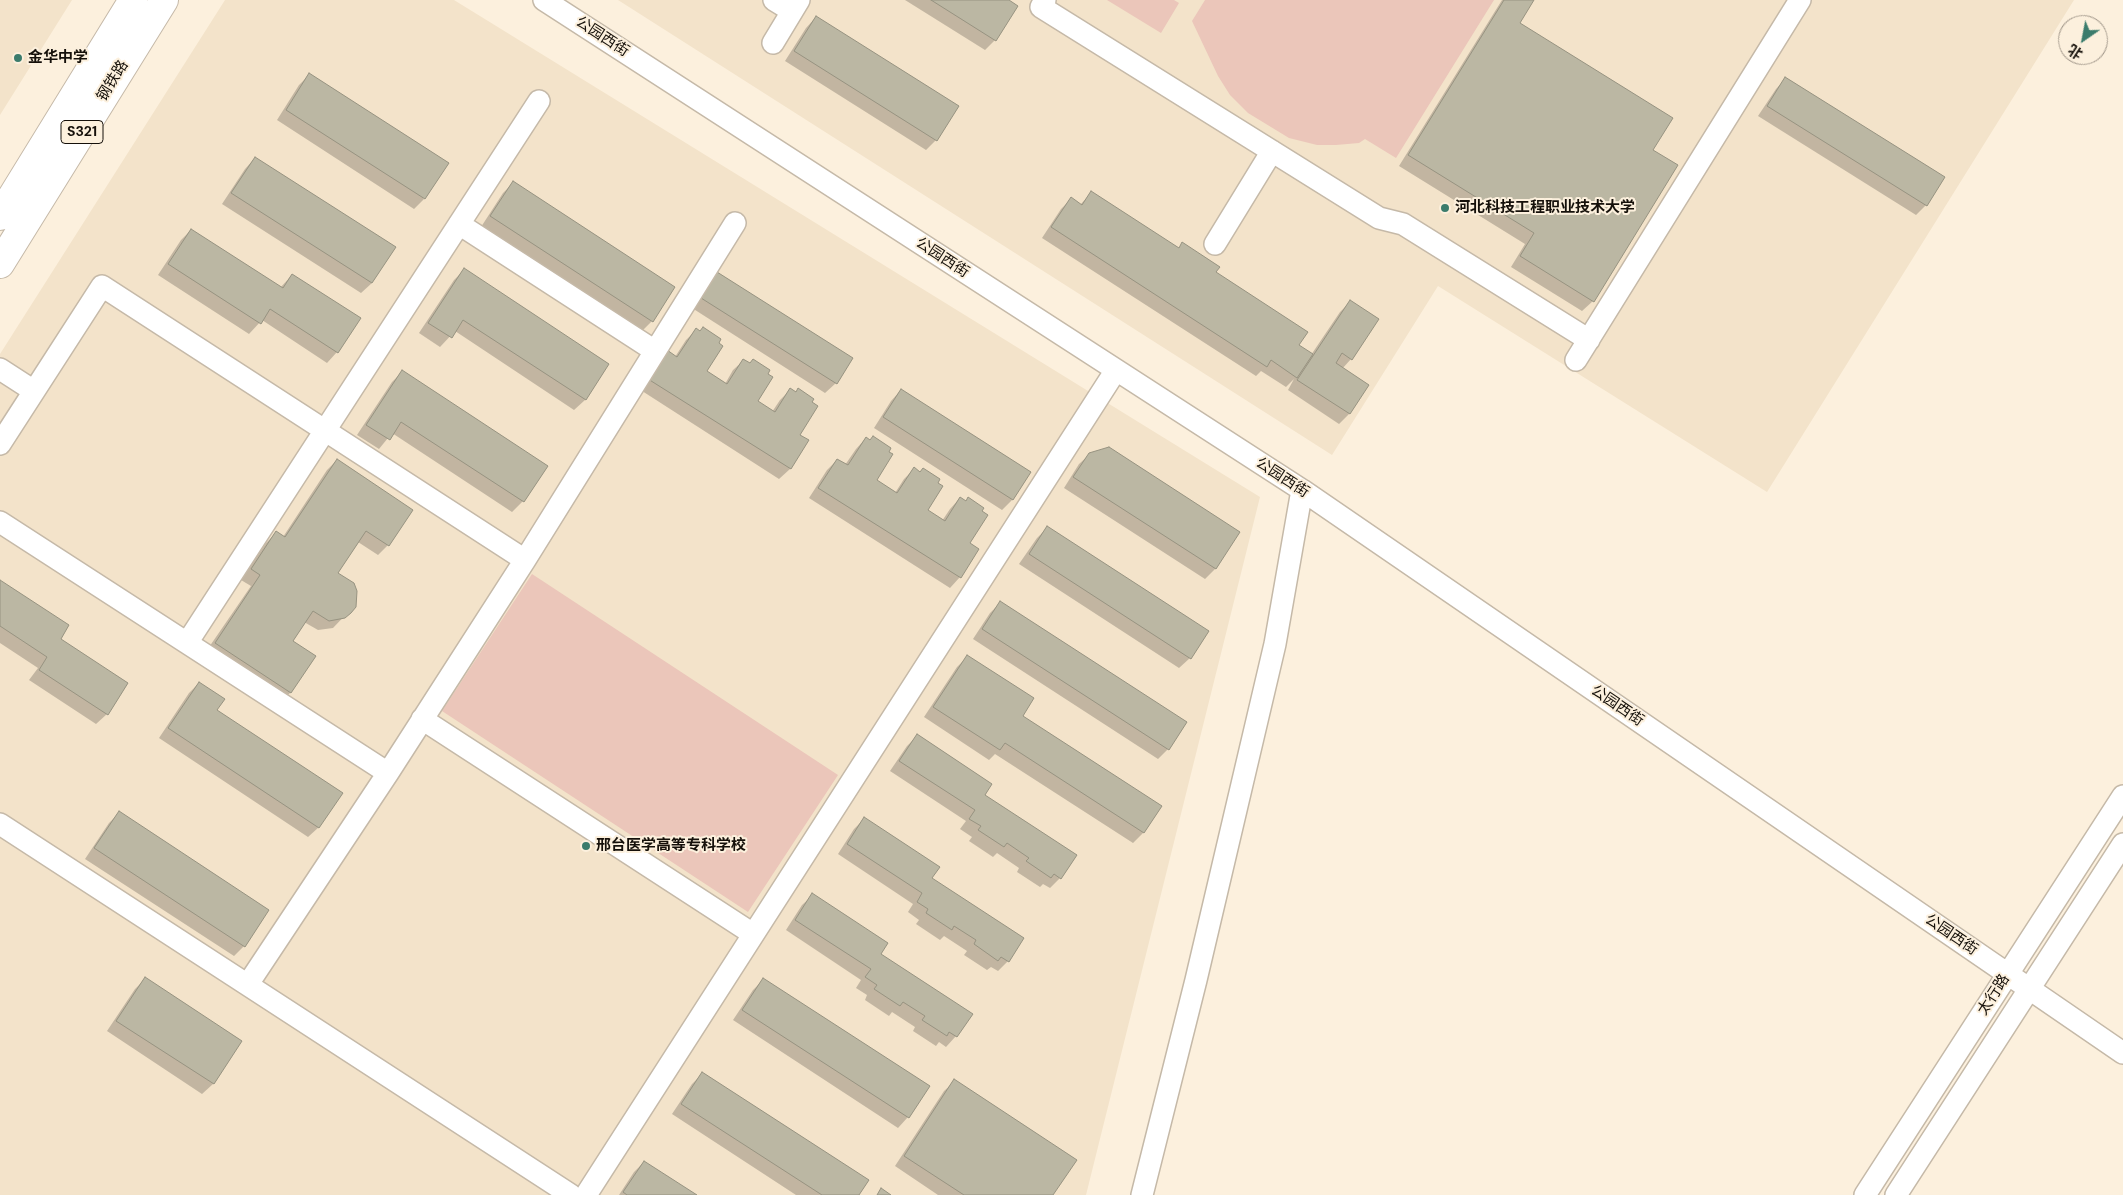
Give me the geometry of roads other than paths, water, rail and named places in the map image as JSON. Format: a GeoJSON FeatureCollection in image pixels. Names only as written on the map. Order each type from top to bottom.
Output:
{"type":"FeatureCollection","features":[{"type":"Feature","properties":{"kind":"main road","name":"钢铁路"},"geometry":{"type":"LineString","coordinates":[[0,216],[133,0]]}},
{"type":"Feature","properties":{"kind":"main road","name":"钢铁路"},"geometry":{"type":"LineString","coordinates":[[0,264],[164,0]]}},
{"type":"Feature","properties":{"kind":"street","name":"公园西街"},"geometry":{"type":"LineString","coordinates":[[544,0],[1302,490],[2123,1053]]}},
{"type":"Feature","properties":{"kind":"street"},"geometry":{"type":"LineString","coordinates":[[1045,0],[1041,7],[1379,218],[1403,224],[1589,340]]}},
{"type":"Feature","properties":{"kind":"street"},"geometry":{"type":"LineString","coordinates":[[1576,360],[1800,0]]}},
{"type":"Feature","properties":{"kind":"street"},"geometry":{"type":"LineString","coordinates":[[773,43],[788,4]]}},
{"type":"Feature","properties":{"kind":"street"},"geometry":{"type":"LineString","coordinates":[[187,643],[538,101]]}},
{"type":"Feature","properties":{"kind":"street"},"geometry":{"type":"LineString","coordinates":[[1215,244],[1272,151]]}},
{"type":"Feature","properties":{"kind":"street"},"geometry":{"type":"LineString","coordinates":[[248,984],[388,773],[525,560],[735,223]]}},
{"type":"Feature","properties":{"kind":"street"},"geometry":{"type":"LineString","coordinates":[[459,224],[655,351]]}},
{"type":"Feature","properties":{"kind":"street"},"geometry":{"type":"LineString","coordinates":[[0,444],[102,286],[525,560]]}},
{"type":"Feature","properties":{"kind":"street"},"geometry":{"type":"LineString","coordinates":[[0,369],[34,391]]}},
{"type":"Feature","properties":{"kind":"street"},"geometry":{"type":"LineString","coordinates":[[586,1195],[1116,370]]}},
{"type":"Feature","properties":{"kind":"street"},"geometry":{"type":"LineString","coordinates":[[1142,1195],[1194,989],[1275,644],[1302,490]]}},
{"type":"Feature","properties":{"kind":"street"},"geometry":{"type":"LineString","coordinates":[[0,522],[388,773]]}},
{"type":"Feature","properties":{"kind":"street"},"geometry":{"type":"LineString","coordinates":[[422,719],[754,934]]}},
{"type":"Feature","properties":{"kind":"street","name":"太行路"},"geometry":{"type":"LineString","coordinates":[[1865,1195],[2123,796]]}},
{"type":"Feature","properties":{"kind":"street"},"geometry":{"type":"LineString","coordinates":[[0,824],[571,1195]]}},
{"type":"Feature","properties":{"kind":"street","name":"太行路"},"geometry":{"type":"LineString","coordinates":[[1896,1195],[2123,844]]}},
{"type":"Feature","properties":{"kind":"place","name":"金华中学"},"geometry":{"type":"Point","coordinates":[18,58]}},
{"type":"Feature","properties":{"kind":"place","name":"河北科技工程职业技术大学"},"geometry":{"type":"Point","coordinates":[1445,208]}},
{"type":"Feature","properties":{"kind":"place","name":"邢台医学高等专科学校"},"geometry":{"type":"Point","coordinates":[586,846]}}]}
